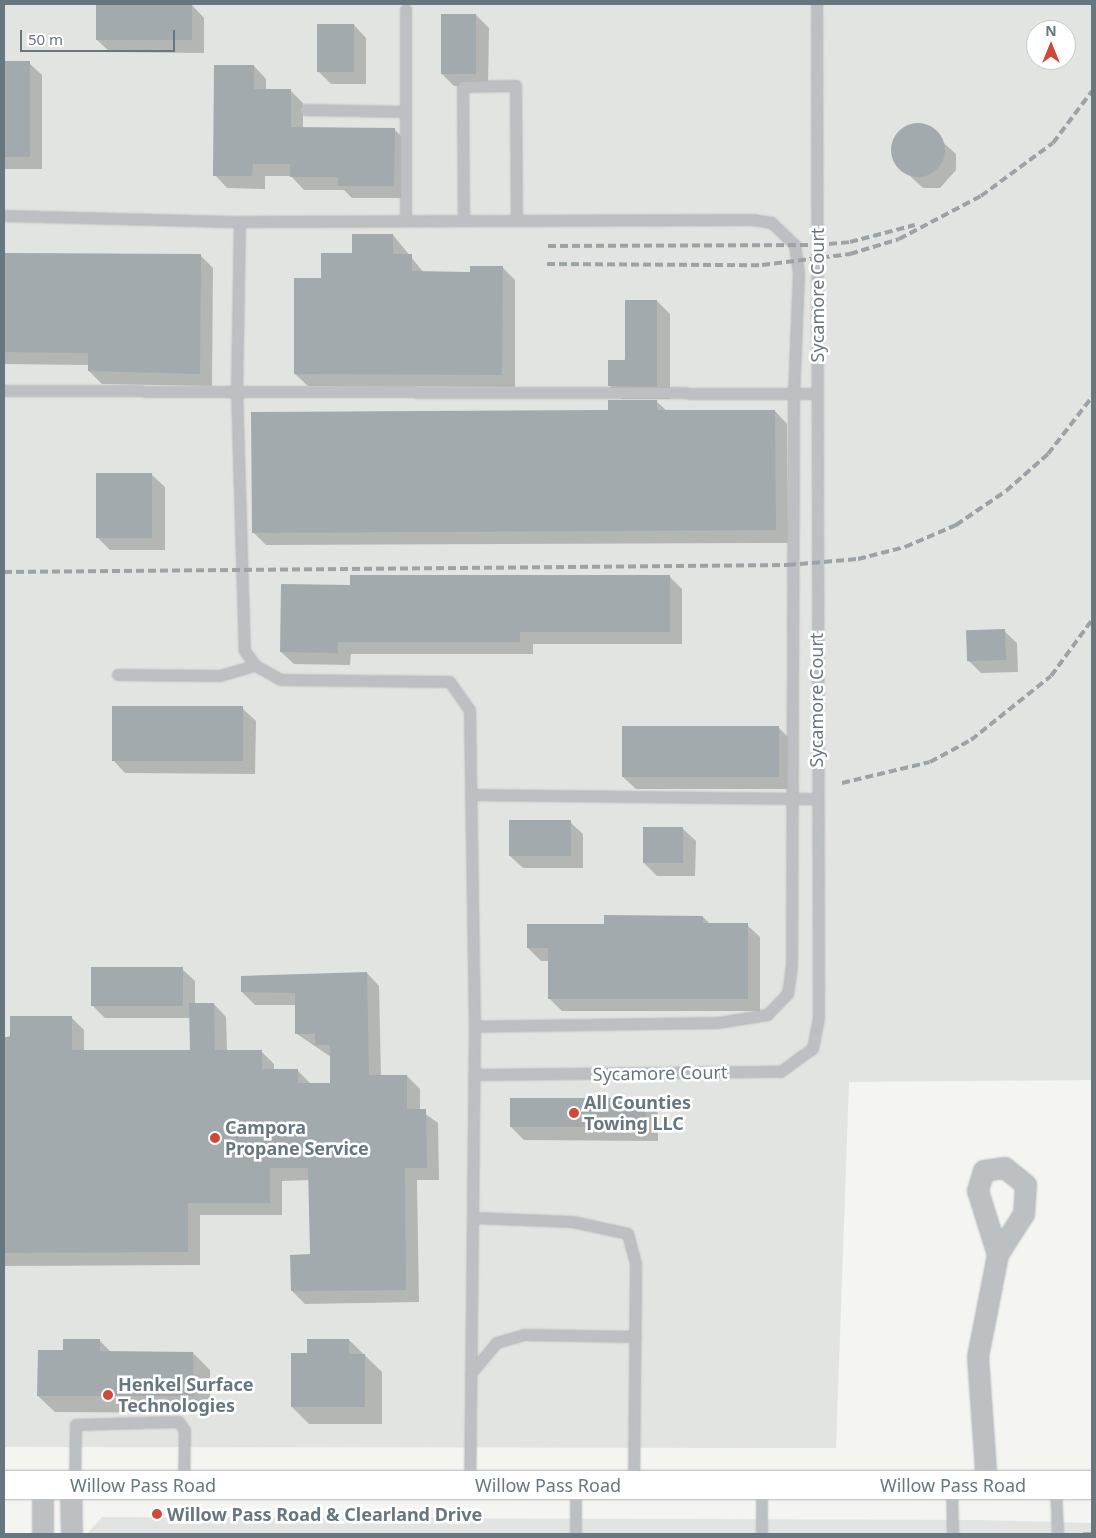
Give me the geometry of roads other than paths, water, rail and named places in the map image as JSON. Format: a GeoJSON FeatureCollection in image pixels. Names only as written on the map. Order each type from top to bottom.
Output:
{"type":"FeatureCollection","features":[{"type":"Feature","properties":{"kind":"main road","name":"Willow Pass Road"},"geometry":{"type":"LineString","coordinates":[[4,1485],[1092,1485]]}},
{"type":"Feature","properties":{"kind":"street"},"geometry":{"type":"LineString","coordinates":[[987,1485],[978,1357],[998,1255]]}},
{"type":"Feature","properties":{"kind":"street"},"geometry":{"type":"LineString","coordinates":[[43,1485],[43,1534]]}},
{"type":"Feature","properties":{"kind":"street"},"geometry":{"type":"LineString","coordinates":[[72,1534],[73,1485]]}},
{"type":"Feature","properties":{"kind":"lane","name":"Sycamore Court"},"geometry":{"type":"LineString","coordinates":[[474,1075],[781,1072],[813,1049],[819,1018],[816,799],[817,4]]}},
{"type":"Feature","properties":{"kind":"lane"},"geometry":{"type":"LineString","coordinates":[[406,10],[406,221]]}},
{"type":"Feature","properties":{"kind":"lane"},"geometry":{"type":"LineString","coordinates":[[464,221],[463,87],[516,86],[517,221]]}},
{"type":"Feature","properties":{"kind":"lane"},"geometry":{"type":"LineString","coordinates":[[306,110],[406,112]]}},
{"type":"Feature","properties":{"kind":"lane"},"geometry":{"type":"LineString","coordinates":[[4,216],[240,222],[517,221],[772,223],[795,245],[798,262],[794,394],[792,966],[788,994],[768,1015],[718,1022],[474,1027]]}},
{"type":"Feature","properties":{"kind":"lane"},"geometry":{"type":"LineString","coordinates":[[240,222],[237,389],[245,651],[256,666],[281,680],[450,682],[470,711],[473,795],[474,1027],[470,1485]]}},
{"type":"Feature","properties":{"kind":"lane"},"geometry":{"type":"LineString","coordinates":[[4,391],[237,389],[818,394]]}},
{"type":"Feature","properties":{"kind":"lane"},"geometry":{"type":"LineString","coordinates":[[118,675],[220,676],[256,666]]}},
{"type":"Feature","properties":{"kind":"lane"},"geometry":{"type":"LineString","coordinates":[[473,795],[816,799]]}},
{"type":"Feature","properties":{"kind":"lane"},"geometry":{"type":"LineString","coordinates":[[473,1218],[573,1222],[628,1234],[636,1264],[634,1485]]}},
{"type":"Feature","properties":{"kind":"lane"},"geometry":{"type":"LineString","coordinates":[[471,1375],[496,1343],[525,1335],[636,1337]]}},
{"type":"Feature","properties":{"kind":"lane"},"geometry":{"type":"LineString","coordinates":[[73,1485],[76,1425],[178,1422],[185,1431],[184,1485]]}},
{"type":"Feature","properties":{"kind":"lane"},"geometry":{"type":"LineString","coordinates":[[576,1485],[576,1534]]}},
{"type":"Feature","properties":{"kind":"lane"},"geometry":{"type":"LineString","coordinates":[[762,1485],[762,1534]]}},
{"type":"Feature","properties":{"kind":"lane"},"geometry":{"type":"LineString","coordinates":[[952,1485],[953,1534]]}},
{"type":"Feature","properties":{"kind":"lane"},"geometry":{"type":"LineString","coordinates":[[1056,1485],[1058,1534]]}},
{"type":"Feature","properties":{"kind":"railway"},"geometry":{"type":"LineString","coordinates":[[547,264],[762,265],[850,254],[899,239],[981,196],[1053,143],[1092,91]]}},
{"type":"Feature","properties":{"kind":"railway"},"geometry":{"type":"LineString","coordinates":[[548,246],[817,245],[850,242],[915,225]]}},
{"type":"Feature","properties":{"kind":"railway"},"geometry":{"type":"LineString","coordinates":[[4,572],[788,565],[858,559],[905,547],[956,525],[1006,491],[1048,454],[1092,397]]}},
{"type":"Feature","properties":{"kind":"railway"},"geometry":{"type":"LineString","coordinates":[[842,783],[930,762],[971,740],[1051,676],[1092,620]]}},
{"type":"Feature","properties":{"kind":"place","name":"All Counties Towing LLC"},"geometry":{"type":"Point","coordinates":[574,1113]}},
{"type":"Feature","properties":{"kind":"place","name":"Campora Propane Service"},"geometry":{"type":"Point","coordinates":[215,1138]}},
{"type":"Feature","properties":{"kind":"place","name":"Henkel Surface Technologies"},"geometry":{"type":"Point","coordinates":[108,1395]}},
{"type":"Feature","properties":{"kind":"place","name":"Willow Pass Road & Clearland Drive"},"geometry":{"type":"Point","coordinates":[157,1514]}}]}
